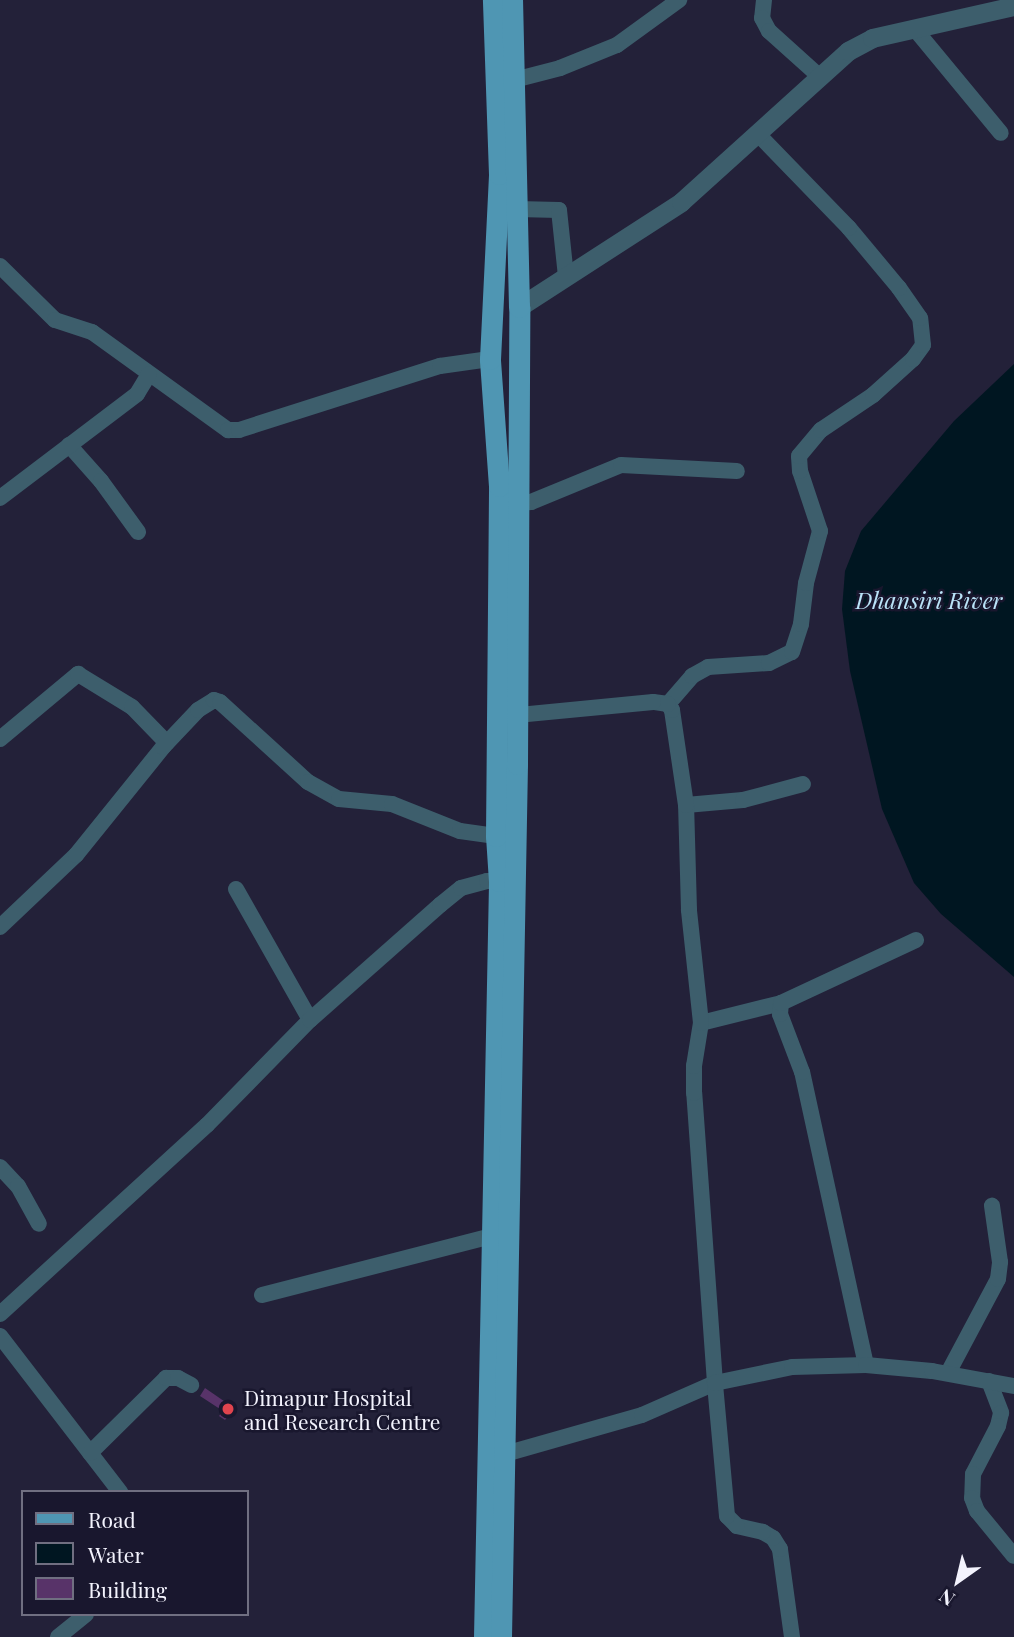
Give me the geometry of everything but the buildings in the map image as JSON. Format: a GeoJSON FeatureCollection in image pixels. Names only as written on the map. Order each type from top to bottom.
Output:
{"type":"FeatureCollection","features":[{"type":"Feature","properties":{"kind":"main road"},"geometry":{"type":"LineString","coordinates":[[484,1637],[499,881],[496,836],[499,486],[491,359],[499,174],[493,0]]}},
{"type":"Feature","properties":{"kind":"main road"},"geometry":{"type":"LineString","coordinates":[[502,1637],[512,1188],[517,715],[519,307],[512,0]]}},
{"type":"Feature","properties":{"kind":"street"},"geometry":{"type":"LineString","coordinates":[[514,80],[560,68],[617,45],[679,0]]}},
{"type":"Feature","properties":{"kind":"street"},"geometry":{"type":"LineString","coordinates":[[764,0],[762,18],[769,31],[820,76]]}},
{"type":"Feature","properties":{"kind":"street"},"geometry":{"type":"LineString","coordinates":[[519,307],[681,202],[848,51],[914,28],[1014,6]]}},
{"type":"Feature","properties":{"kind":"street"},"geometry":{"type":"LineString","coordinates":[[914,28],[1001,133]]}},
{"type":"Feature","properties":{"kind":"street"},"geometry":{"type":"LineString","coordinates":[[668,704],[692,676],[708,667],[769,663],[792,652],[801,624],[806,583],[820,531],[800,471],[799,456],[821,430],[873,395],[913,359],[923,345],[920,318],[899,288],[849,228],[757,133]]}},
{"type":"Feature","properties":{"kind":"street"},"geometry":{"type":"LineString","coordinates":[[517,209],[559,210],[566,277]]}},
{"type":"Feature","properties":{"kind":"street"},"geometry":{"type":"LineString","coordinates":[[0,266],[55,320],[92,332],[219,425],[239,430],[440,366],[491,359]]}},
{"type":"Feature","properties":{"kind":"street"},"geometry":{"type":"LineString","coordinates":[[0,498],[137,394],[149,374]]}},
{"type":"Feature","properties":{"kind":"street"},"geometry":{"type":"LineString","coordinates":[[69,444],[101,481],[138,533]]}},
{"type":"Feature","properties":{"kind":"street"},"geometry":{"type":"LineString","coordinates":[[518,503],[540,499],[621,465],[737,471]]}},
{"type":"Feature","properties":{"kind":"street"},"geometry":{"type":"LineString","coordinates":[[0,739],[78,674],[132,707],[167,743]]}},
{"type":"Feature","properties":{"kind":"street"},"geometry":{"type":"LineString","coordinates":[[0,927],[76,855],[167,743],[198,710],[214,700],[220,702],[308,782],[339,799],[392,804],[460,831],[496,836]]}},
{"type":"Feature","properties":{"kind":"street"},"geometry":{"type":"LineString","coordinates":[[517,715],[653,702],[668,704]]}},
{"type":"Feature","properties":{"kind":"street"},"geometry":{"type":"LineString","coordinates":[[668,704],[674,719],[686,805],[689,910],[701,1023],[694,1066],[694,1093],[727,1516],[731,1523],[737,1526],[763,1532],[780,1549],[792,1637]]}},
{"type":"Feature","properties":{"kind":"street"},"geometry":{"type":"LineString","coordinates":[[686,805],[743,800],[803,784]]}},
{"type":"Feature","properties":{"kind":"street"},"geometry":{"type":"LineString","coordinates":[[0,1314],[207,1125],[310,1020],[461,888],[487,881],[499,881]]}},
{"type":"Feature","properties":{"kind":"street"},"geometry":{"type":"LineString","coordinates":[[236,889],[310,1020]]}},
{"type":"Feature","properties":{"kind":"street"},"geometry":{"type":"LineString","coordinates":[[701,1023],[781,1003],[916,940]]}},
{"type":"Feature","properties":{"kind":"street"},"geometry":{"type":"LineString","coordinates":[[781,1003],[780,1014],[802,1072],[866,1365]]}},
{"type":"Feature","properties":{"kind":"street"},"geometry":{"type":"LineString","coordinates":[[0,1167],[18,1186],[39,1224]]}},
{"type":"Feature","properties":{"kind":"street"},"geometry":{"type":"LineString","coordinates":[[948,1373],[998,1279],[1000,1262],[992,1206]]}},
{"type":"Feature","properties":{"kind":"street"},"geometry":{"type":"LineString","coordinates":[[262,1295],[492,1236]]}},
{"type":"Feature","properties":{"kind":"street"},"geometry":{"type":"LineString","coordinates":[[0,1336],[118,1490]]}},
{"type":"Feature","properties":{"kind":"street"},"geometry":{"type":"LineString","coordinates":[[505,1454],[642,1415],[715,1383],[792,1367],[866,1365],[948,1373],[1014,1386]]}},
{"type":"Feature","properties":{"kind":"street"},"geometry":{"type":"LineString","coordinates":[[90,1453],[166,1378],[178,1378],[191,1385]]}},
{"type":"Feature","properties":{"kind":"street"},"geometry":{"type":"LineString","coordinates":[[989,1381],[1001,1413],[998,1426],[974,1474],[972,1498],[977,1511],[1014,1556]]}},
{"type":"Feature","properties":{"kind":"street"},"geometry":{"type":"LineString","coordinates":[[58,1637],[84,1616]]}},
{"type":"Feature","properties":{"kind":"water","name":"Dhansiri River"},"geometry":{"type":"Polygon","coordinates":[[[1014,364],[1014,977],[941,914],[914,883],[882,809],[850,671],[842,609],[845,571],[861,531],[954,421],[1014,364]]]}},
{"type":"Feature","properties":{"kind":"place","name":"Dimapur Hospital and Research Centre"},"geometry":{"type":"Point","coordinates":[228,1409]}}]}
